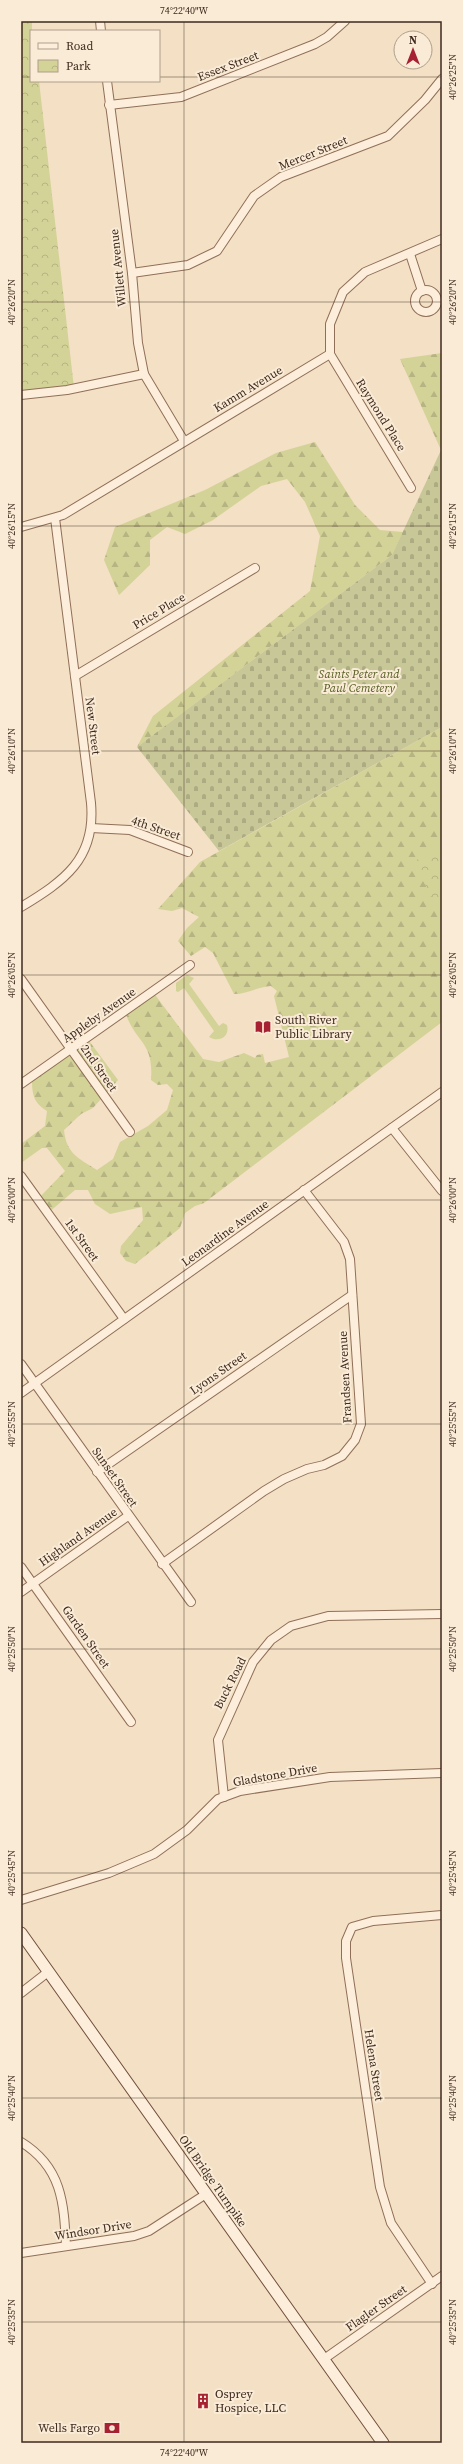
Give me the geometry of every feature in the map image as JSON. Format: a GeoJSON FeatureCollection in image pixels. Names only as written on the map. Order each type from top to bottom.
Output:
{"type":"FeatureCollection","features":[{"type":"Feature","properties":{"kind":"street","name":"Essex Street"},"geometry":{"type":"LineString","coordinates":[[109,105],[181,97],[315,44],[327,38],[345,21]]}},
{"type":"Feature","properties":{"kind":"street","name":"Mercer Street"},"geometry":{"type":"LineString","coordinates":[[132,273],[188,265],[217,251],[254,196],[281,178],[388,136],[425,100],[442,79]]}},
{"type":"Feature","properties":{"kind":"street","name":"Willett Avenue"},"geometry":{"type":"LineString","coordinates":[[106,82],[132,273],[138,343],[144,374],[184,441]]}},
{"type":"Feature","properties":{"kind":"street"},"geometry":{"type":"LineString","coordinates":[[330,354],[330,324],[343,292],[365,272],[442,240]]}},
{"type":"Feature","properties":{"kind":"street"},"geometry":{"type":"LineString","coordinates":[[410,254],[422,291]]}},
{"type":"Feature","properties":{"kind":"street","name":"Kamm Avenue"},"geometry":{"type":"LineString","coordinates":[[21,528],[55,518],[330,354]]}},
{"type":"Feature","properties":{"kind":"street","name":"Raymond Place"},"geometry":{"type":"LineString","coordinates":[[330,354],[412,488]]}},
{"type":"Feature","properties":{"kind":"street"},"geometry":{"type":"LineString","coordinates":[[21,395],[67,390],[144,374]]}},
{"type":"Feature","properties":{"kind":"street","name":"New Street"},"geometry":{"type":"LineString","coordinates":[[21,907],[53,888],[69,874],[84,850],[91,828],[91,803],[55,518]]}},
{"type":"Feature","properties":{"kind":"street","name":"Price Place"},"geometry":{"type":"LineString","coordinates":[[75,676],[255,568]]}},
{"type":"Feature","properties":{"kind":"street","name":"4th Street"},"geometry":{"type":"LineString","coordinates":[[91,828],[113,827],[130,830],[188,852]]}},
{"type":"Feature","properties":{"kind":"street","name":"Appleby Avenue"},"geometry":{"type":"LineString","coordinates":[[21,1084],[190,966]]}},
{"type":"Feature","properties":{"kind":"street","name":"2nd Street"},"geometry":{"type":"LineString","coordinates":[[21,979],[130,1132]]}},
{"type":"Feature","properties":{"kind":"street","name":"Leonardine Avenue"},"geometry":{"type":"LineString","coordinates":[[21,1393],[442,1092]]}},
{"type":"Feature","properties":{"kind":"street"},"geometry":{"type":"LineString","coordinates":[[392,1128],[442,1191]]}},
{"type":"Feature","properties":{"kind":"street","name":"1st Street"},"geometry":{"type":"LineString","coordinates":[[21,1176],[124,1319]]}},
{"type":"Feature","properties":{"kind":"street","name":"Frandsen Avenue"},"geometry":{"type":"LineString","coordinates":[[162,1564],[264,1491],[284,1479],[307,1469],[324,1465],[342,1456],[355,1440],[361,1424],[350,1259],[344,1242],[304,1190]]}},
{"type":"Feature","properties":{"kind":"street","name":"Lyons Street"},"geometry":{"type":"LineString","coordinates":[[97,1472],[352,1295]]}},
{"type":"Feature","properties":{"kind":"street","name":"Sunset Street"},"geometry":{"type":"LineString","coordinates":[[21,1364],[162,1564],[191,1602]]}},
{"type":"Feature","properties":{"kind":"street","name":"Highland Avenue"},"geometry":{"type":"LineString","coordinates":[[21,1592],[128,1516]]}},
{"type":"Feature","properties":{"kind":"street","name":"Garden Street"},"geometry":{"type":"LineString","coordinates":[[21,1567],[131,1722]]}},
{"type":"Feature","properties":{"kind":"street","name":"Buck Road"},"geometry":{"type":"LineString","coordinates":[[224,1797],[218,1740],[252,1662],[271,1640],[291,1626],[328,1616],[442,1614]]}},
{"type":"Feature","properties":{"kind":"street","name":"Gladstone Drive"},"geometry":{"type":"LineString","coordinates":[[21,1900],[109,1873],[154,1854],[187,1830],[218,1799],[240,1791],[281,1783],[330,1777],[442,1773]]}},
{"type":"Feature","properties":{"kind":"street","name":"Helena Street"},"geometry":{"type":"LineString","coordinates":[[432,2284],[390,2223],[380,2187],[346,1958],[346,1942],[352,1927],[373,1921],[442,1915]]}},
{"type":"Feature","properties":{"kind":"street","name":"Old Bridge Turnpike"},"geometry":{"type":"LineString","coordinates":[[21,1933],[383,2443]]}},
{"type":"Feature","properties":{"kind":"street"},"geometry":{"type":"LineString","coordinates":[[21,1993],[48,1972]]}},
{"type":"Feature","properties":{"kind":"street"},"geometry":{"type":"LineString","coordinates":[[21,2142],[41,2157],[57,2182],[64,2205],[66,2246]]}},
{"type":"Feature","properties":{"kind":"street","name":"Windsor Drive"},"geometry":{"type":"LineString","coordinates":[[21,2253],[141,2234],[206,2194]]}},
{"type":"Feature","properties":{"kind":"street","name":"Flagler Street"},"geometry":{"type":"LineString","coordinates":[[324,2359],[442,2276]]}},
{"type":"Feature","properties":{"kind":"green space"},"geometry":{"type":"Polygon","coordinates":[[[21,21],[32,21],[32,30],[30,30],[30,82],[39,82],[74,388],[21,395],[21,21]]]}},
{"type":"Feature","properties":{"kind":"green space"},"geometry":{"type":"Polygon","coordinates":[[[442,353],[442,448],[441,450],[400,359],[442,353]]]}},
{"type":"Feature","properties":{"kind":"green space"},"geometry":{"type":"Polygon","coordinates":[[[315,442],[355,505],[380,530],[403,532],[392,555],[137,747],[153,716],[310,591],[320,536],[305,502],[287,479],[261,486],[213,520],[185,534],[167,527],[150,540],[150,565],[119,595],[104,560],[115,527],[205,490],[276,453],[315,442]]]}},
{"type":"Feature","properties":{"kind":"green space","name":"Saints Peter and Paul Cemetery"},"geometry":{"type":"Polygon","coordinates":[[[442,448],[442,727],[219,851],[137,747],[392,555],[442,448]]]}},
{"type":"Feature","properties":{"kind":"green space"},"geometry":{"type":"Polygon","coordinates":[[[442,727],[442,1022],[204,1203],[195,1206],[185,1213],[180,1228],[135,1264],[126,1261],[120,1253],[121,1246],[143,1220],[142,1207],[110,1214],[95,1204],[88,1190],[75,1190],[48,1213],[38,1199],[65,1171],[47,1148],[42,1148],[21,1163],[21,1144],[45,1126],[47,1111],[38,1104],[34,1096],[32,1076],[87,1038],[118,1080],[93,1108],[81,1114],[64,1130],[65,1138],[70,1150],[74,1154],[97,1170],[113,1159],[120,1142],[148,1126],[167,1110],[173,1090],[167,1084],[158,1085],[151,1080],[150,1057],[143,1043],[129,1023],[125,1012],[153,992],[203,1059],[219,1062],[244,1053],[255,1058],[257,1055],[263,1054],[265,1063],[289,1057],[274,996],[277,991],[271,986],[234,994],[213,953],[205,947],[191,956],[178,941],[187,928],[199,917],[182,908],[172,911],[158,909],[200,862],[442,727]]]}},
{"type":"Feature","properties":{"kind":"green space"},"geometry":{"type":"Polygon","coordinates":[[[442,846],[442,916],[413,862],[442,846]]]}},
{"type":"Feature","properties":{"kind":"green space"},"geometry":{"type":"Polygon","coordinates":[[[187,975],[194,978],[189,984],[219,1026],[223,1023],[227,1025],[227,1033],[223,1038],[213,1039],[209,1037],[214,1031],[184,988],[178,992],[176,991],[176,983],[187,975]]]}},
{"type":"Feature","properties":{"kind":"place","name":"South River Public Library"},"geometry":{"type":"Point","coordinates":[263,1027]}},
{"type":"Feature","properties":{"kind":"place","name":"Osprey Hospice, LLC"},"geometry":{"type":"Point","coordinates":[203,2401]}},
{"type":"Feature","properties":{"kind":"place","name":"Wells Fargo"},"geometry":{"type":"Point","coordinates":[112,2428]}}]}
